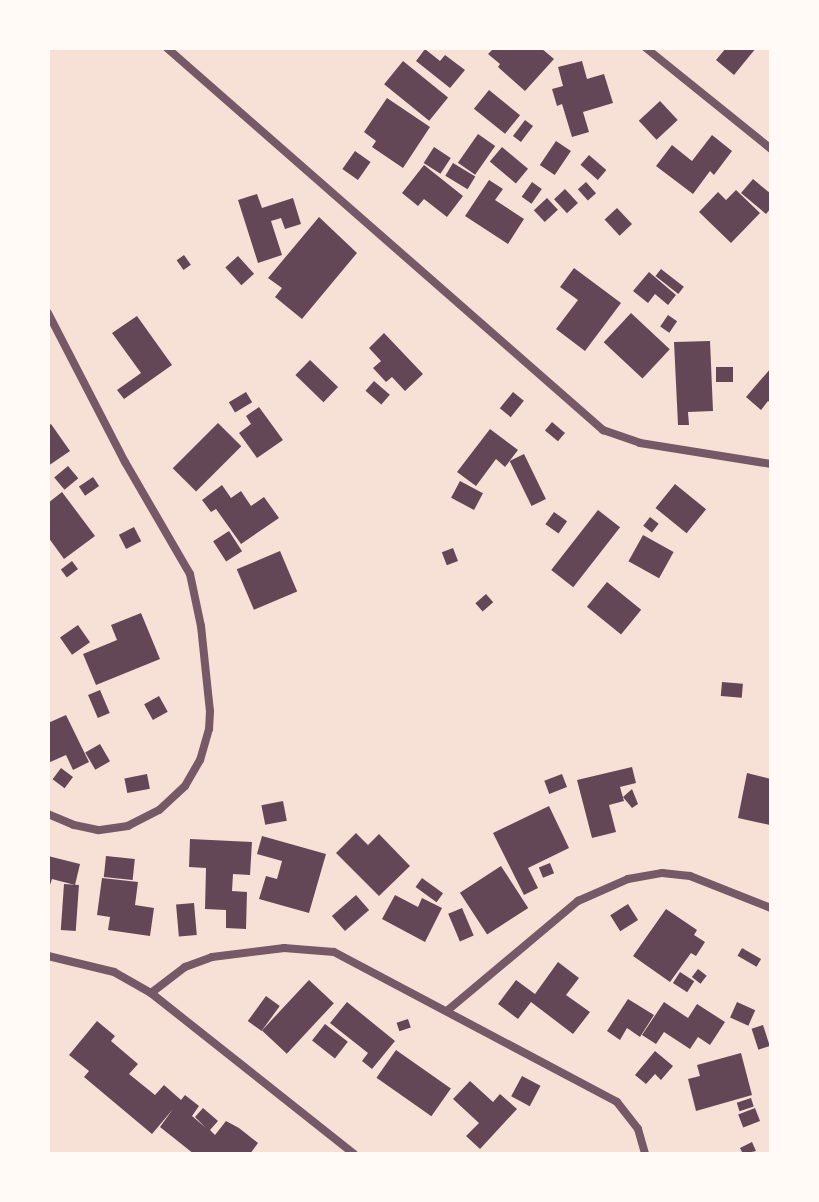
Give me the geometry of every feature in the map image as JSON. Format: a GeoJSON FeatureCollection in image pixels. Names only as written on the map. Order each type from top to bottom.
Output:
{"type":"FeatureCollection","features":[{"type":"Feature","properties":{"kind":"street"},"geometry":{"type":"LineString","coordinates":[[167,48],[603,430],[640,443],[771,464]]}},
{"type":"Feature","properties":{"kind":"street"},"geometry":{"type":"LineString","coordinates":[[646,48],[771,149]]}},
{"type":"Feature","properties":{"kind":"street"},"geometry":{"type":"LineString","coordinates":[[48,313],[193,585],[208,689],[209,729],[192,777],[159,810],[128,826],[98,830],[74,825],[48,814]]}},
{"type":"Feature","properties":{"kind":"street"},"geometry":{"type":"LineString","coordinates":[[448,1010],[578,901],[628,879],[662,873],[690,876],[771,908]]}},
{"type":"Feature","properties":{"kind":"street"},"geometry":{"type":"LineString","coordinates":[[151,993],[185,967],[200,960],[302,948],[346,956],[617,1102],[638,1129],[645,1154]]}},
{"type":"Feature","properties":{"kind":"street"},"geometry":{"type":"LineString","coordinates":[[48,956],[114,972],[151,993],[354,1154]]}},
{"type":"Feature","properties":{"kind":"building"},"geometry":{"type":"Polygon","coordinates":[[[494,48],[541,48],[554,59],[525,91],[488,54],[494,48]]]}},
{"type":"Feature","properties":{"kind":"building"},"geometry":{"type":"Polygon","coordinates":[[[726,48],[756,48],[734,75],[716,60],[726,48]]]}},
{"type":"Feature","properties":{"kind":"building"},"geometry":{"type":"Polygon","coordinates":[[[425,49],[440,61],[445,55],[465,70],[450,88],[416,61],[425,49]]]}},
{"type":"Feature","properties":{"kind":"building"},"geometry":{"type":"Polygon","coordinates":[[[403,61],[448,98],[429,121],[384,84],[403,61]]]}},
{"type":"Feature","properties":{"kind":"building"},"geometry":{"type":"Polygon","coordinates":[[[582,61],[587,79],[604,74],[613,103],[583,112],[589,132],[572,137],[562,104],[557,106],[552,89],[563,86],[558,67],[582,61]]]}},
{"type":"Feature","properties":{"kind":"building"},"geometry":{"type":"Polygon","coordinates":[[[489,90],[520,115],[505,134],[474,109],[489,90]]]}},
{"type":"Feature","properties":{"kind":"building"},"geometry":{"type":"Polygon","coordinates":[[[387,98],[430,127],[403,168],[372,147],[376,141],[364,132],[387,98]]]}},
{"type":"Feature","properties":{"kind":"building"},"geometry":{"type":"Polygon","coordinates":[[[660,101],[678,120],[657,140],[639,121],[660,101]]]}},
{"type":"Feature","properties":{"kind":"building"},"geometry":{"type":"Polygon","coordinates":[[[525,120],[533,126],[521,142],[513,136],[525,120]]]}},
{"type":"Feature","properties":{"kind":"building"},"geometry":{"type":"Polygon","coordinates":[[[478,134],[495,146],[475,175],[458,163],[478,134]]]}},
{"type":"Feature","properties":{"kind":"building"},"geometry":{"type":"Polygon","coordinates":[[[712,135],[732,151],[714,175],[710,171],[693,194],[656,166],[672,145],[692,161],[712,135]]]}},
{"type":"Feature","properties":{"kind":"building"},"geometry":{"type":"Polygon","coordinates":[[[556,141],[571,151],[555,175],[540,165],[556,141]]]}},
{"type":"Feature","properties":{"kind":"building"},"geometry":{"type":"Polygon","coordinates":[[[434,147],[451,158],[440,174],[424,163],[434,147]]]}},
{"type":"Feature","properties":{"kind":"building"},"geometry":{"type":"Polygon","coordinates":[[[502,147],[528,169],[516,183],[490,162],[502,147]]]}},
{"type":"Feature","properties":{"kind":"building"},"geometry":{"type":"Polygon","coordinates":[[[355,151],[371,162],[358,180],[342,169],[355,151]]]}},
{"type":"Feature","properties":{"kind":"building"},"geometry":{"type":"Polygon","coordinates":[[[589,155],[606,170],[598,180],[580,165],[589,155]]]}},
{"type":"Feature","properties":{"kind":"building"},"geometry":{"type":"Polygon","coordinates":[[[453,163],[475,176],[468,189],[445,176],[453,163]]]}},
{"type":"Feature","properties":{"kind":"building"},"geometry":{"type":"Polygon","coordinates":[[[424,165],[463,196],[447,217],[424,199],[418,206],[402,193],[424,165]]]}},
{"type":"Feature","properties":{"kind":"building"},"geometry":{"type":"Polygon","coordinates":[[[753,179],[771,194],[771,208],[766,214],[741,193],[753,179]]]}},
{"type":"Feature","properties":{"kind":"building"},"geometry":{"type":"Polygon","coordinates":[[[489,180],[503,189],[495,200],[524,219],[508,244],[465,216],[489,180]]]}},
{"type":"Feature","properties":{"kind":"building"},"geometry":{"type":"Polygon","coordinates":[[[532,182],[542,189],[532,204],[522,197],[532,182]]]}},
{"type":"Feature","properties":{"kind":"building"},"geometry":{"type":"Polygon","coordinates":[[[586,182],[596,193],[588,201],[578,189],[586,182]]]}},
{"type":"Feature","properties":{"kind":"building"},"geometry":{"type":"Polygon","coordinates":[[[565,189],[578,203],[567,213],[554,199],[565,189]]]}},
{"type":"Feature","properties":{"kind":"building"},"geometry":{"type":"Polygon","coordinates":[[[736,190],[760,213],[731,243],[699,212],[718,192],[726,200],[736,190]]]}},
{"type":"Feature","properties":{"kind":"building"},"geometry":{"type":"Polygon","coordinates":[[[257,194],[262,208],[293,198],[301,224],[285,229],[281,218],[271,221],[282,255],[258,263],[238,200],[257,194]]]}},
{"type":"Feature","properties":{"kind":"building"},"geometry":{"type":"Polygon","coordinates":[[[547,198],[558,210],[545,222],[534,210],[547,198]]]}},
{"type":"Feature","properties":{"kind":"building"},"geometry":{"type":"Polygon","coordinates":[[[617,208],[632,224],[620,236],[605,220],[617,208]]]}},
{"type":"Feature","properties":{"kind":"building"},"geometry":{"type":"Polygon","coordinates":[[[319,217],[357,253],[302,319],[275,297],[282,288],[268,278],[319,217]]]}},
{"type":"Feature","properties":{"kind":"building"},"geometry":{"type":"Polygon","coordinates":[[[184,255],[191,265],[184,270],[177,260],[184,255]]]}},
{"type":"Feature","properties":{"kind":"building"},"geometry":{"type":"Polygon","coordinates":[[[238,256],[254,274],[241,285],[225,267],[238,256]]]}},
{"type":"Feature","properties":{"kind":"building"},"geometry":{"type":"Polygon","coordinates":[[[574,268],[621,303],[585,351],[556,329],[578,300],[560,287],[574,268]]]}},
{"type":"Feature","properties":{"kind":"building"},"geometry":{"type":"Polygon","coordinates":[[[661,269],[684,287],[678,294],[655,276],[661,269]]]}},
{"type":"Feature","properties":{"kind":"building"},"geometry":{"type":"Polygon","coordinates":[[[649,272],[676,295],[668,305],[655,294],[648,303],[633,291],[649,272]]]}},
{"type":"Feature","properties":{"kind":"building"},"geometry":{"type":"Polygon","coordinates":[[[631,313],[670,349],[642,378],[604,342],[631,313]]]}},
{"type":"Feature","properties":{"kind":"building"},"geometry":{"type":"Polygon","coordinates":[[[668,315],[677,321],[669,333],[660,327],[668,315]]]}},
{"type":"Feature","properties":{"kind":"building"},"geometry":{"type":"Polygon","coordinates":[[[137,316],[172,365],[124,399],[117,390],[141,373],[112,333],[137,316]]]}},
{"type":"Feature","properties":{"kind":"building"},"geometry":{"type":"Polygon","coordinates":[[[384,333],[423,374],[405,391],[392,377],[386,382],[373,368],[381,361],[369,348],[384,333]]]}},
{"type":"Feature","properties":{"kind":"building"},"geometry":{"type":"Polygon","coordinates":[[[710,341],[713,411],[688,412],[689,425],[678,425],[674,342],[710,341]]]}},
{"type":"Feature","properties":{"kind":"building"},"geometry":{"type":"Polygon","coordinates":[[[310,360],[338,387],[323,402],[295,375],[310,360]]]}},
{"type":"Feature","properties":{"kind":"building"},"geometry":{"type":"Polygon","coordinates":[[[716,367],[733,367],[733,382],[716,382],[716,367]]]}},
{"type":"Feature","properties":{"kind":"building"},"geometry":{"type":"Polygon","coordinates":[[[771,368],[771,403],[768,401],[761,410],[746,397],[771,368]]]}},
{"type":"Feature","properties":{"kind":"building"},"geometry":{"type":"Polygon","coordinates":[[[374,381],[390,395],[381,405],[365,391],[374,381]]]}},
{"type":"Feature","properties":{"kind":"building"},"geometry":{"type":"Polygon","coordinates":[[[246,392],[252,402],[235,413],[229,402],[246,392]]]}},
{"type":"Feature","properties":{"kind":"building"},"geometry":{"type":"Polygon","coordinates":[[[513,392],[524,401],[511,417],[500,408],[513,392]]]}},
{"type":"Feature","properties":{"kind":"building"},"geometry":{"type":"Polygon","coordinates":[[[259,407],[283,440],[257,458],[239,433],[251,424],[246,416],[259,407]]]}},
{"type":"Feature","properties":{"kind":"building"},"geometry":{"type":"Polygon","coordinates":[[[552,422],[565,433],[558,441],[545,430],[552,422]]]}},
{"type":"Feature","properties":{"kind":"building"},"geometry":{"type":"Polygon","coordinates":[[[218,423],[241,446],[196,492],[173,468],[218,423]]]}},
{"type":"Feature","properties":{"kind":"building"},"geometry":{"type":"Polygon","coordinates":[[[51,424],[70,451],[48,466],[48,426],[51,424]]]}},
{"type":"Feature","properties":{"kind":"building"},"geometry":{"type":"Polygon","coordinates":[[[490,429],[518,450],[505,467],[496,459],[476,486],[457,472],[490,429]]]}},
{"type":"Feature","properties":{"kind":"building"},"geometry":{"type":"Polygon","coordinates":[[[524,454],[546,499],[532,506],[510,461],[524,454]]]}},
{"type":"Feature","properties":{"kind":"building"},"geometry":{"type":"Polygon","coordinates":[[[68,466],[78,478],[64,490],[54,478],[68,466]]]}},
{"type":"Feature","properties":{"kind":"building"},"geometry":{"type":"Polygon","coordinates":[[[93,477],[99,486],[85,496],[79,487],[93,477]]]}},
{"type":"Feature","properties":{"kind":"building"},"geometry":{"type":"Polygon","coordinates":[[[460,481],[483,493],[474,510],[451,498],[460,481]]]}},
{"type":"Feature","properties":{"kind":"building"},"geometry":{"type":"Polygon","coordinates":[[[675,484],[706,509],[687,533],[655,508],[675,484]]]}},
{"type":"Feature","properties":{"kind":"building"},"geometry":{"type":"Polygon","coordinates":[[[222,485],[231,498],[241,491],[251,506],[264,497],[279,518],[241,544],[216,509],[211,512],[202,500],[222,485]]]}},
{"type":"Feature","properties":{"kind":"building"},"geometry":{"type":"Polygon","coordinates":[[[62,492],[95,536],[64,559],[48,537],[48,503],[62,492]]]}},
{"type":"Feature","properties":{"kind":"building"},"geometry":{"type":"Polygon","coordinates":[[[598,510],[620,527],[573,587],[551,570],[598,510]]]}},
{"type":"Feature","properties":{"kind":"building"},"geometry":{"type":"Polygon","coordinates":[[[554,512],[567,521],[559,533],[545,524],[554,512]]]}},
{"type":"Feature","properties":{"kind":"building"},"geometry":{"type":"Polygon","coordinates":[[[650,517],[659,524],[652,532],[643,526],[650,517]]]}},
{"type":"Feature","properties":{"kind":"building"},"geometry":{"type":"Polygon","coordinates":[[[134,527],[141,541],[126,549],[119,535],[134,527]]]}},
{"type":"Feature","properties":{"kind":"building"},"geometry":{"type":"Polygon","coordinates":[[[229,531],[242,551],[226,561],[213,541],[229,531]]]}},
{"type":"Feature","properties":{"kind":"building"},"geometry":{"type":"Polygon","coordinates":[[[643,535],[674,552],[659,578],[628,561],[643,535]]]}},
{"type":"Feature","properties":{"kind":"building"},"geometry":{"type":"Polygon","coordinates":[[[453,548],[458,561],[447,565],[442,552],[453,548]]]}},
{"type":"Feature","properties":{"kind":"building"},"geometry":{"type":"Polygon","coordinates":[[[280,551],[297,592],[254,610],[237,569],[280,551]]]}},
{"type":"Feature","properties":{"kind":"building"},"geometry":{"type":"Polygon","coordinates":[[[72,561],[78,569],[67,577],[61,569],[72,561]]]}},
{"type":"Feature","properties":{"kind":"building"},"geometry":{"type":"Polygon","coordinates":[[[607,582],[641,610],[621,635],[587,607],[607,582]]]}},
{"type":"Feature","properties":{"kind":"building"},"geometry":{"type":"Polygon","coordinates":[[[486,594],[493,602],[483,611],[475,603],[486,594]]]}},
{"type":"Feature","properties":{"kind":"building"},"geometry":{"type":"Polygon","coordinates":[[[141,613],[160,659],[96,685],[83,654],[117,640],[111,625],[141,613]]]}},
{"type":"Feature","properties":{"kind":"building"},"geometry":{"type":"Polygon","coordinates":[[[78,625],[90,642],[72,655],[60,638],[78,625]]]}},
{"type":"Feature","properties":{"kind":"building"},"geometry":{"type":"Polygon","coordinates":[[[722,682],[743,684],[742,698],[721,696],[722,682]]]}},
{"type":"Feature","properties":{"kind":"building"},"geometry":{"type":"Polygon","coordinates":[[[100,690],[110,713],[98,718],[88,695],[100,690]]]}},
{"type":"Feature","properties":{"kind":"building"},"geometry":{"type":"Polygon","coordinates":[[[159,696],[168,712],[153,720],[144,704],[159,696]]]}},
{"type":"Feature","properties":{"kind":"building"},"geometry":{"type":"Polygon","coordinates":[[[66,715],[89,762],[73,770],[66,755],[48,763],[48,723],[66,715]]]}},
{"type":"Feature","properties":{"kind":"building"},"geometry":{"type":"Polygon","coordinates":[[[100,744],[110,761],[95,770],[85,752],[100,744]]]}},
{"type":"Feature","properties":{"kind":"building"},"geometry":{"type":"Polygon","coordinates":[[[632,767],[636,783],[620,787],[624,801],[609,805],[616,832],[592,838],[577,780],[632,767]]]}},
{"type":"Feature","properties":{"kind":"building"},"geometry":{"type":"Polygon","coordinates":[[[61,768],[73,777],[65,788],[53,779],[61,768]]]}},
{"type":"Feature","properties":{"kind":"building"},"geometry":{"type":"Polygon","coordinates":[[[747,773],[771,779],[770,825],[738,818],[747,773]]]}},
{"type":"Feature","properties":{"kind":"building"},"geometry":{"type":"Polygon","coordinates":[[[147,774],[150,789],[127,793],[124,778],[147,774]]]}},
{"type":"Feature","properties":{"kind":"building"},"geometry":{"type":"Polygon","coordinates":[[[562,774],[567,787],[549,794],[544,781],[562,774]]]}},
{"type":"Feature","properties":{"kind":"building"},"geometry":{"type":"Polygon","coordinates":[[[632,789],[638,804],[632,808],[623,797],[632,789]]]}},
{"type":"Feature","properties":{"kind":"building"},"geometry":{"type":"Polygon","coordinates":[[[283,801],[287,821],[265,825],[261,805],[283,801]]]}},
{"type":"Feature","properties":{"kind":"building"},"geometry":{"type":"Polygon","coordinates":[[[549,806],[569,848],[528,868],[538,888],[524,895],[493,833],[549,806]]]}},
{"type":"Feature","properties":{"kind":"building"},"geometry":{"type":"Polygon","coordinates":[[[356,833],[368,845],[379,834],[410,866],[379,896],[336,853],[356,833]]]}},
{"type":"Feature","properties":{"kind":"building"},"geometry":{"type":"Polygon","coordinates":[[[262,836],[326,854],[309,913],[259,899],[266,876],[277,879],[282,861],[257,854],[262,836]]]}},
{"type":"Feature","properties":{"kind":"building"},"geometry":{"type":"Polygon","coordinates":[[[190,839],[252,842],[250,875],[233,874],[232,891],[247,892],[246,929],[226,928],[226,910],[205,909],[206,868],[189,867],[190,839]]]}},
{"type":"Feature","properties":{"kind":"building"},"geometry":{"type":"Polygon","coordinates":[[[48,856],[80,864],[75,885],[52,879],[48,891],[48,856]]]}},
{"type":"Feature","properties":{"kind":"building"},"geometry":{"type":"Polygon","coordinates":[[[106,856],[135,859],[133,880],[104,877],[106,856]]]}},
{"type":"Feature","properties":{"kind":"building"},"geometry":{"type":"Polygon","coordinates":[[[550,863],[554,873],[543,878],[539,867],[550,863]]]}},
{"type":"Feature","properties":{"kind":"building"},"geometry":{"type":"Polygon","coordinates":[[[501,866],[528,908],[487,935],[460,893],[501,866]]]}},
{"type":"Feature","properties":{"kind":"building"},"geometry":{"type":"Polygon","coordinates":[[[102,878],[138,882],[135,905],[154,908],[150,936],[108,930],[110,917],[97,915],[102,878]]]}},
{"type":"Feature","properties":{"kind":"building"},"geometry":{"type":"Polygon","coordinates":[[[422,878],[443,893],[437,902],[416,887],[422,878]]]}},
{"type":"Feature","properties":{"kind":"building"},"geometry":{"type":"Polygon","coordinates":[[[64,884],[79,885],[76,931],[61,930],[64,884]]]}},
{"type":"Feature","properties":{"kind":"building"},"geometry":{"type":"Polygon","coordinates":[[[356,895],[369,910],[345,931],[332,916],[356,895]]]}},
{"type":"Feature","properties":{"kind":"building"},"geometry":{"type":"Polygon","coordinates":[[[395,895],[418,907],[422,898],[442,908],[425,942],[382,919],[395,895]]]}},
{"type":"Feature","properties":{"kind":"building"},"geometry":{"type":"Polygon","coordinates":[[[194,903],[197,935],[179,936],[176,905],[194,903]]]}},
{"type":"Feature","properties":{"kind":"building"},"geometry":{"type":"Polygon","coordinates":[[[628,904],[638,920],[620,931],[610,915],[628,904]]]}},
{"type":"Feature","properties":{"kind":"building"},"geometry":{"type":"Polygon","coordinates":[[[462,908],[474,936],[460,941],[448,914],[462,908]]]}},
{"type":"Feature","properties":{"kind":"building"},"geometry":{"type":"Polygon","coordinates":[[[666,909],[697,930],[694,935],[705,942],[696,956],[691,953],[670,982],[633,956],[666,909]]]}},
{"type":"Feature","properties":{"kind":"building"},"geometry":{"type":"Polygon","coordinates":[[[742,948],[761,959],[757,967],[738,956],[742,948]]]}},
{"type":"Feature","properties":{"kind":"building"},"geometry":{"type":"Polygon","coordinates":[[[558,962],[579,978],[566,995],[590,1012],[573,1034],[531,1002],[518,1019],[498,1004],[516,980],[535,994],[558,962]]]}},
{"type":"Feature","properties":{"kind":"building"},"geometry":{"type":"Polygon","coordinates":[[[698,969],[707,976],[701,984],[692,977],[698,969]]]}},
{"type":"Feature","properties":{"kind":"building"},"geometry":{"type":"Polygon","coordinates":[[[680,972],[694,981],[687,992],[673,983],[680,972]]]}},
{"type":"Feature","properties":{"kind":"building"},"geometry":{"type":"Polygon","coordinates":[[[309,980],[334,1003],[287,1054],[262,1030],[309,980]]]}},
{"type":"Feature","properties":{"kind":"building"},"geometry":{"type":"Polygon","coordinates":[[[266,996],[280,1006],[262,1031],[248,1021],[266,996]]]}},
{"type":"Feature","properties":{"kind":"building"},"geometry":{"type":"Polygon","coordinates":[[[628,999],[654,1015],[640,1037],[627,1028],[620,1040],[607,1031],[628,999]]]}},
{"type":"Feature","properties":{"kind":"building"},"geometry":{"type":"Polygon","coordinates":[[[347,1002],[395,1041],[372,1069],[362,1061],[368,1053],[330,1023],[347,1002]]]}},
{"type":"Feature","properties":{"kind":"building"},"geometry":{"type":"Polygon","coordinates":[[[664,1002],[688,1018],[697,1004],[725,1022],[710,1045],[698,1037],[690,1049],[664,1032],[656,1044],[642,1035],[664,1002]]]}},
{"type":"Feature","properties":{"kind":"building"},"geometry":{"type":"Polygon","coordinates":[[[737,1002],[755,1010],[748,1026],[730,1018],[737,1002]]]}},
{"type":"Feature","properties":{"kind":"building"},"geometry":{"type":"Polygon","coordinates":[[[408,1019],[411,1028],[399,1031],[397,1023],[408,1019]]]}},
{"type":"Feature","properties":{"kind":"building"},"geometry":{"type":"Polygon","coordinates":[[[97,1021],[115,1036],[111,1041],[138,1064],[129,1074],[155,1095],[164,1085],[181,1100],[185,1095],[199,1106],[192,1116],[206,1128],[195,1117],[203,1108],[218,1121],[210,1130],[215,1135],[226,1121],[239,1128],[258,1143],[250,1154],[194,1154],[160,1127],[173,1109],[152,1134],[84,1077],[89,1071],[69,1055],[97,1021]]]}},
{"type":"Feature","properties":{"kind":"building"},"geometry":{"type":"Polygon","coordinates":[[[325,1024],[348,1042],[335,1058],[312,1041],[325,1024]]]}},
{"type":"Feature","properties":{"kind":"building"},"geometry":{"type":"Polygon","coordinates":[[[763,1025],[770,1046],[758,1050],[752,1029],[763,1025]]]}},
{"type":"Feature","properties":{"kind":"building"},"geometry":{"type":"Polygon","coordinates":[[[396,1050],[451,1088],[431,1116],[376,1078],[396,1050]]]}},
{"type":"Feature","properties":{"kind":"building"},"geometry":{"type":"Polygon","coordinates":[[[655,1051],[673,1066],[661,1080],[655,1074],[646,1084],[635,1075],[655,1051]]]}},
{"type":"Feature","properties":{"kind":"building"},"geometry":{"type":"Polygon","coordinates":[[[741,1053],[752,1095],[696,1111],[688,1079],[700,1076],[697,1065],[741,1053]]]}},
{"type":"Feature","properties":{"kind":"building"},"geometry":{"type":"Polygon","coordinates":[[[522,1076],[541,1086],[530,1106],[511,1096],[522,1076]]]}},
{"type":"Feature","properties":{"kind":"building"},"geometry":{"type":"Polygon","coordinates":[[[470,1081],[493,1102],[500,1094],[517,1109],[480,1149],[466,1136],[479,1123],[453,1099],[470,1081]]]}},
{"type":"Feature","properties":{"kind":"building"},"geometry":{"type":"Polygon","coordinates":[[[751,1098],[754,1107],[740,1111],[737,1103],[751,1098]]]}},
{"type":"Feature","properties":{"kind":"building"},"geometry":{"type":"Polygon","coordinates":[[[755,1108],[760,1121],[743,1128],[738,1114],[755,1108]]]}},
{"type":"Feature","properties":{"kind":"building"},"geometry":{"type":"Polygon","coordinates":[[[752,1142],[756,1151],[743,1154],[740,1148],[752,1142]]]}}]}
